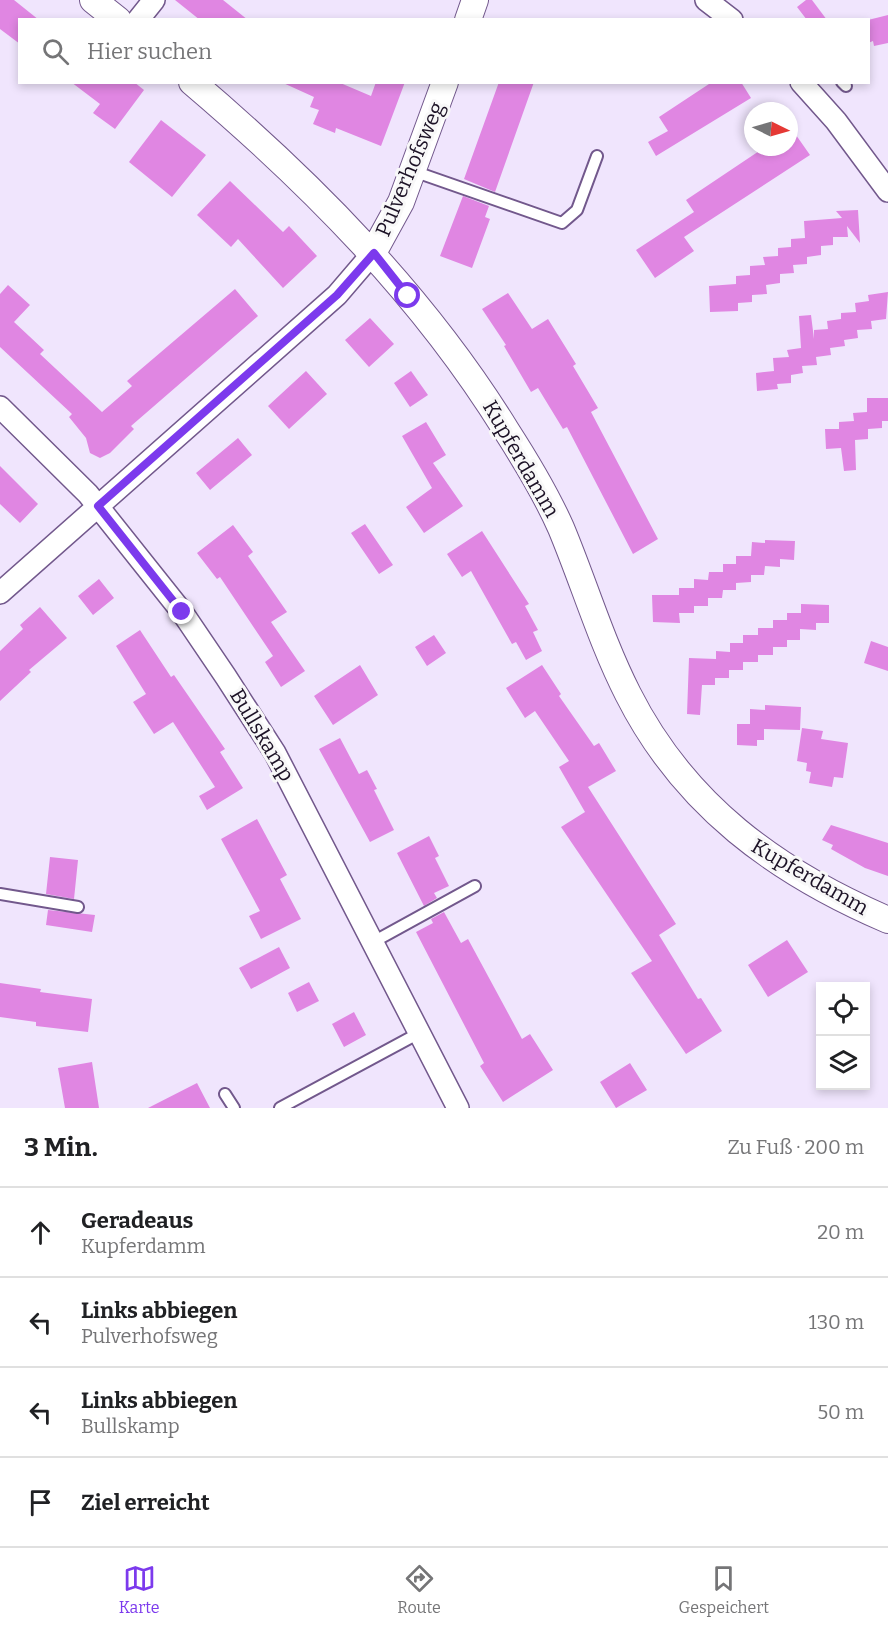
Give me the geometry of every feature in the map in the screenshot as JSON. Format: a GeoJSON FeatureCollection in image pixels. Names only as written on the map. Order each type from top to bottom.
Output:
{"type":"FeatureCollection","features":[{"type":"Feature","properties":{"kind":"street"},"geometry":{"type":"LineString","coordinates":[[93,0],[116,18]]}},
{"type":"Feature","properties":{"kind":"street"},"geometry":{"type":"LineString","coordinates":[[140,18],[153,0]]}},
{"type":"Feature","properties":{"kind":"street"},"geometry":{"type":"LineString","coordinates":[[469,18],[475,0]]}},
{"type":"Feature","properties":{"kind":"street"},"geometry":{"type":"LineString","coordinates":[[706,0],[729,18]]}},
{"type":"Feature","properties":{"kind":"street","name":"Kupferdamm"},"geometry":{"type":"LineString","coordinates":[[194,84],[291,168],[374,253],[480,388],[523,458],[560,525],[627,693],[665,755],[703,800],[748,841],[814,884],[888,920]]}},
{"type":"Feature","properties":{"kind":"street","name":"Pulverhofsweg"},"geometry":{"type":"LineString","coordinates":[[0,593],[337,295],[374,253],[396,212],[444,84]]}},
{"type":"Feature","properties":{"kind":"street"},"geometry":{"type":"LineString","coordinates":[[803,84],[837,121],[888,191]]}},
{"type":"Feature","properties":{"kind":"street","name":"Bullskamp"},"geometry":{"type":"LineString","coordinates":[[0,407],[98,506],[182,612],[275,753],[375,941],[458,1108]]}},
{"type":"Feature","properties":{"kind":"lane"},"geometry":{"type":"LineString","coordinates":[[413,171],[562,223],[577,210],[597,156]]}},
{"type":"Feature","properties":{"kind":"lane"},"geometry":{"type":"LineString","coordinates":[[375,941],[475,886]]}},
{"type":"Feature","properties":{"kind":"lane"},"geometry":{"type":"LineString","coordinates":[[0,894],[78,907]]}},
{"type":"Feature","properties":{"kind":"lane"},"geometry":{"type":"LineString","coordinates":[[280,1108],[421,1032]]}},
{"type":"Feature","properties":{"kind":"lane"},"geometry":{"type":"LineString","coordinates":[[225,1094],[234,1108]]}},
{"type":"Feature","properties":{"kind":"building"},"geometry":{"type":"Polygon","coordinates":[[[0,0],[14,0],[36,18],[18,18],[18,42],[0,29],[0,0]]]}},
{"type":"Feature","properties":{"kind":"building"},"geometry":{"type":"Polygon","coordinates":[[[175,0],[223,0],[246,18],[198,18],[175,0]]]}},
{"type":"Feature","properties":{"kind":"building"},"geometry":{"type":"Polygon","coordinates":[[[806,0],[812,0],[826,18],[805,18],[797,7],[806,0]]]}},
{"type":"Feature","properties":{"kind":"building"},"geometry":{"type":"Polygon","coordinates":[[[888,15],[888,43],[874,46],[873,41],[870,42],[870,20],[888,15]]]}},
{"type":"Feature","properties":{"kind":"building"},"geometry":{"type":"Polygon","coordinates":[[[74,84],[136,84],[144,90],[115,129],[93,113],[100,104],[74,84]]]}},
{"type":"Feature","properties":{"kind":"building"},"geometry":{"type":"Polygon","coordinates":[[[285,84],[343,84],[371,96],[375,84],[404,84],[381,146],[336,128],[335,133],[313,124],[319,110],[310,107],[314,97],[285,84]]]}},
{"type":"Feature","properties":{"kind":"building"},"geometry":{"type":"Polygon","coordinates":[[[498,84],[533,84],[495,192],[464,179],[498,84]]]}},
{"type":"Feature","properties":{"kind":"building"},"geometry":{"type":"Polygon","coordinates":[[[709,84],[742,84],[751,98],[656,156],[648,142],[668,131],[659,117],[709,84]]]}},
{"type":"Feature","properties":{"kind":"building"},"geometry":{"type":"Polygon","coordinates":[[[161,120],[206,155],[172,197],[129,162],[161,120]]]}},
{"type":"Feature","properties":{"kind":"building"},"geometry":{"type":"Polygon","coordinates":[[[798,138],[810,155],[684,237],[694,251],[655,278],[636,250],[694,212],[686,200],[752,156],[798,156],[798,138]]]}},
{"type":"Feature","properties":{"kind":"building"},"geometry":{"type":"Polygon","coordinates":[[[230,181],[283,232],[289,226],[317,256],[283,288],[238,239],[231,247],[197,215],[230,181]]]}},
{"type":"Feature","properties":{"kind":"building"},"geometry":{"type":"Polygon","coordinates":[[[463,196],[489,206],[485,217],[490,219],[472,268],[440,256],[463,196]]]}},
{"type":"Feature","properties":{"kind":"building"},"geometry":{"type":"Polygon","coordinates":[[[858,210],[860,243],[847,226],[848,237],[833,237],[833,245],[821,246],[821,255],[807,257],[807,264],[793,265],[794,273],[780,274],[780,283],[766,285],[767,294],[752,295],[752,302],[738,303],[738,311],[710,312],[709,286],[736,284],[736,276],[750,275],[750,266],[765,265],[763,257],[778,256],[778,248],[791,247],[791,239],[805,238],[804,221],[842,218],[836,211],[858,210]]]}},
{"type":"Feature","properties":{"kind":"building"},"geometry":{"type":"Polygon","coordinates":[[[8,285],[30,305],[14,322],[44,350],[40,354],[102,412],[132,386],[127,381],[235,289],[258,316],[131,426],[134,429],[110,453],[100,458],[90,453],[86,438],[69,417],[72,414],[0,347],[0,294],[8,285]]]}},
{"type":"Feature","properties":{"kind":"building"},"geometry":{"type":"Polygon","coordinates":[[[888,292],[886,319],[871,321],[872,329],[857,330],[858,338],[844,340],[845,346],[830,348],[831,355],[816,357],[817,365],[802,366],[803,373],[791,375],[791,383],[777,384],[778,389],[757,391],[756,373],[774,371],[773,358],[789,357],[787,350],[801,348],[799,316],[811,315],[814,339],[814,330],[828,329],[827,321],[841,319],[841,313],[856,312],[855,303],[869,301],[868,295],[888,292]]]}},
{"type":"Feature","properties":{"kind":"building"},"geometry":{"type":"Polygon","coordinates":[[[508,293],[532,329],[548,319],[576,364],[573,366],[598,408],[591,412],[658,539],[633,554],[567,427],[563,429],[538,388],[531,392],[504,346],[506,345],[482,309],[508,293]]]}},
{"type":"Feature","properties":{"kind":"building"},"geometry":{"type":"Polygon","coordinates":[[[370,318],[394,344],[369,367],[345,340],[370,318]]]}},
{"type":"Feature","properties":{"kind":"building"},"geometry":{"type":"Polygon","coordinates":[[[306,371],[327,394],[289,429],[268,406],[306,371]]]}},
{"type":"Feature","properties":{"kind":"building"},"geometry":{"type":"Polygon","coordinates":[[[411,371],[428,395],[410,407],[394,383],[411,371]]]}},
{"type":"Feature","properties":{"kind":"building"},"geometry":{"type":"Polygon","coordinates":[[[867,398],[888,398],[888,421],[882,421],[882,428],[868,429],[868,439],[855,440],[856,470],[844,471],[841,448],[826,449],[825,429],[839,429],[839,422],[854,421],[853,413],[867,412],[867,398]]]}},
{"type":"Feature","properties":{"kind":"building"},"geometry":{"type":"Polygon","coordinates":[[[426,422],[446,455],[433,463],[463,506],[424,533],[406,507],[432,488],[402,436],[426,422]]]}},
{"type":"Feature","properties":{"kind":"building"},"geometry":{"type":"Polygon","coordinates":[[[238,438],[252,455],[210,490],[196,473],[238,438]]]}},
{"type":"Feature","properties":{"kind":"building"},"geometry":{"type":"Polygon","coordinates":[[[0,466],[38,504],[20,523],[0,504],[0,466]]]}},
{"type":"Feature","properties":{"kind":"building"},"geometry":{"type":"Polygon","coordinates":[[[365,524],[393,565],[379,574],[351,533],[365,524]]]}},
{"type":"Feature","properties":{"kind":"building"},"geometry":{"type":"Polygon","coordinates":[[[233,525],[253,552],[248,556],[287,612],[271,622],[305,671],[281,687],[265,662],[273,656],[220,577],[217,579],[197,553],[233,525]]]}},
{"type":"Feature","properties":{"kind":"building"},"geometry":{"type":"Polygon","coordinates":[[[482,531],[529,604],[525,606],[538,630],[533,632],[542,651],[526,660],[516,642],[512,644],[471,571],[462,577],[447,554],[482,531]]]}},
{"type":"Feature","properties":{"kind":"building"},"geometry":{"type":"Polygon","coordinates":[[[765,540],[795,541],[794,560],[780,559],[780,567],[765,566],[764,575],[751,575],[751,582],[736,583],[736,590],[723,590],[722,598],[708,598],[708,606],[694,606],[694,613],[679,613],[680,623],[653,622],[652,595],[679,595],[679,588],[694,588],[694,579],[708,580],[709,572],[723,572],[723,564],[736,564],[736,556],[751,556],[752,542],[765,543],[765,540]]]}},
{"type":"Feature","properties":{"kind":"building"},"geometry":{"type":"Polygon","coordinates":[[[99,579],[114,598],[93,615],[78,596],[99,579]]]}},
{"type":"Feature","properties":{"kind":"building"},"geometry":{"type":"Polygon","coordinates":[[[801,604],[829,605],[829,623],[816,623],[816,630],[800,629],[800,640],[787,640],[787,647],[773,647],[773,655],[758,655],[758,662],[743,662],[743,670],[729,670],[729,678],[715,678],[715,685],[702,685],[700,715],[687,714],[689,658],[716,659],[716,651],[730,652],[730,643],[743,643],[743,635],[758,635],[758,628],[773,628],[773,620],[787,620],[787,613],[801,613],[801,604]]]}},
{"type":"Feature","properties":{"kind":"building"},"geometry":{"type":"Polygon","coordinates":[[[40,607],[67,638],[29,670],[31,672],[0,701],[0,651],[23,629],[20,625],[40,607]]]}},
{"type":"Feature","properties":{"kind":"building"},"geometry":{"type":"Polygon","coordinates":[[[140,630],[171,677],[174,675],[225,749],[220,752],[243,788],[207,810],[199,796],[215,787],[173,722],[154,734],[133,702],[146,694],[116,646],[140,630]]]}},
{"type":"Feature","properties":{"kind":"building"},"geometry":{"type":"Polygon","coordinates":[[[434,635],[446,653],[427,666],[415,647],[434,635]]]}},
{"type":"Feature","properties":{"kind":"building"},"geometry":{"type":"Polygon","coordinates":[[[871,641],[888,647],[888,671],[864,663],[871,641]]]}},
{"type":"Feature","properties":{"kind":"building"},"geometry":{"type":"Polygon","coordinates":[[[360,665],[378,695],[333,725],[314,696],[360,665]]]}},
{"type":"Feature","properties":{"kind":"building"},"geometry":{"type":"Polygon","coordinates":[[[542,665],[561,694],[559,696],[594,746],[599,743],[616,771],[588,787],[676,924],[659,935],[698,999],[701,998],[722,1031],[686,1054],[631,973],[652,961],[561,827],[585,812],[559,767],[569,761],[535,711],[525,718],[506,688],[542,665]]]}},
{"type":"Feature","properties":{"kind":"building"},"geometry":{"type":"Polygon","coordinates":[[[765,705],[801,707],[800,730],[764,729],[764,740],[757,740],[757,746],[737,745],[737,724],[750,724],[750,709],[765,710],[765,705]]]}},
{"type":"Feature","properties":{"kind":"building"},"geometry":{"type":"Polygon","coordinates":[[[802,728],[823,731],[821,739],[848,743],[843,778],[834,777],[832,787],[809,783],[811,772],[806,771],[807,763],[797,761],[802,728]]]}},
{"type":"Feature","properties":{"kind":"building"},"geometry":{"type":"Polygon","coordinates":[[[340,738],[359,774],[367,770],[377,789],[374,790],[394,830],[370,842],[319,749],[340,738]]]}},
{"type":"Feature","properties":{"kind":"building"},"geometry":{"type":"Polygon","coordinates":[[[257,819],[287,875],[280,879],[301,919],[261,939],[249,916],[260,911],[221,839],[257,819]]]}},
{"type":"Feature","properties":{"kind":"building"},"geometry":{"type":"Polygon","coordinates":[[[831,825],[888,843],[888,876],[865,868],[831,849],[833,845],[822,840],[831,825]]]}},
{"type":"Feature","properties":{"kind":"building"},"geometry":{"type":"Polygon","coordinates":[[[429,836],[439,856],[435,858],[449,886],[434,893],[437,898],[424,906],[397,853],[429,836]]]}},
{"type":"Feature","properties":{"kind":"building"},"geometry":{"type":"Polygon","coordinates":[[[50,857],[78,860],[74,899],[46,894],[50,857]]]}},
{"type":"Feature","properties":{"kind":"building"},"geometry":{"type":"Polygon","coordinates":[[[48,910],[95,915],[92,932],[46,925],[48,910]]]}},
{"type":"Feature","properties":{"kind":"building"},"geometry":{"type":"Polygon","coordinates":[[[444,912],[461,943],[468,939],[522,1039],[530,1034],[553,1070],[503,1102],[480,1066],[484,1063],[416,932],[433,923],[431,919],[444,912]]]}},
{"type":"Feature","properties":{"kind":"building"},"geometry":{"type":"Polygon","coordinates":[[[787,940],[808,972],[768,997],[748,965],[787,940]]]}},
{"type":"Feature","properties":{"kind":"building"},"geometry":{"type":"Polygon","coordinates":[[[279,947],[290,968],[251,989],[239,968],[279,947]]]}},
{"type":"Feature","properties":{"kind":"building"},"geometry":{"type":"Polygon","coordinates":[[[309,982],[319,1001],[297,1012],[288,993],[309,982]]]}},
{"type":"Feature","properties":{"kind":"building"},"geometry":{"type":"Polygon","coordinates":[[[0,983],[41,989],[40,992],[92,999],[88,1032],[36,1026],[36,1022],[0,1017],[0,983]]]}},
{"type":"Feature","properties":{"kind":"building"},"geometry":{"type":"Polygon","coordinates":[[[354,1012],[366,1035],[344,1047],[332,1024],[354,1012]]]}},
{"type":"Feature","properties":{"kind":"building"},"geometry":{"type":"Polygon","coordinates":[[[92,1062],[99,1108],[65,1108],[58,1068],[92,1062]]]}},
{"type":"Feature","properties":{"kind":"building"},"geometry":{"type":"Polygon","coordinates":[[[630,1063],[647,1090],[616,1108],[600,1082],[630,1063]]]}},
{"type":"Feature","properties":{"kind":"building"},"geometry":{"type":"Polygon","coordinates":[[[197,1083],[210,1108],[148,1108],[197,1083]]]}},
{"type":"Feature","properties":{"kind":"route"},"geometry":{"type":"LineString","coordinates":[[182,612],[98,506],[337,295],[374,253],[408,296]]}}]}
